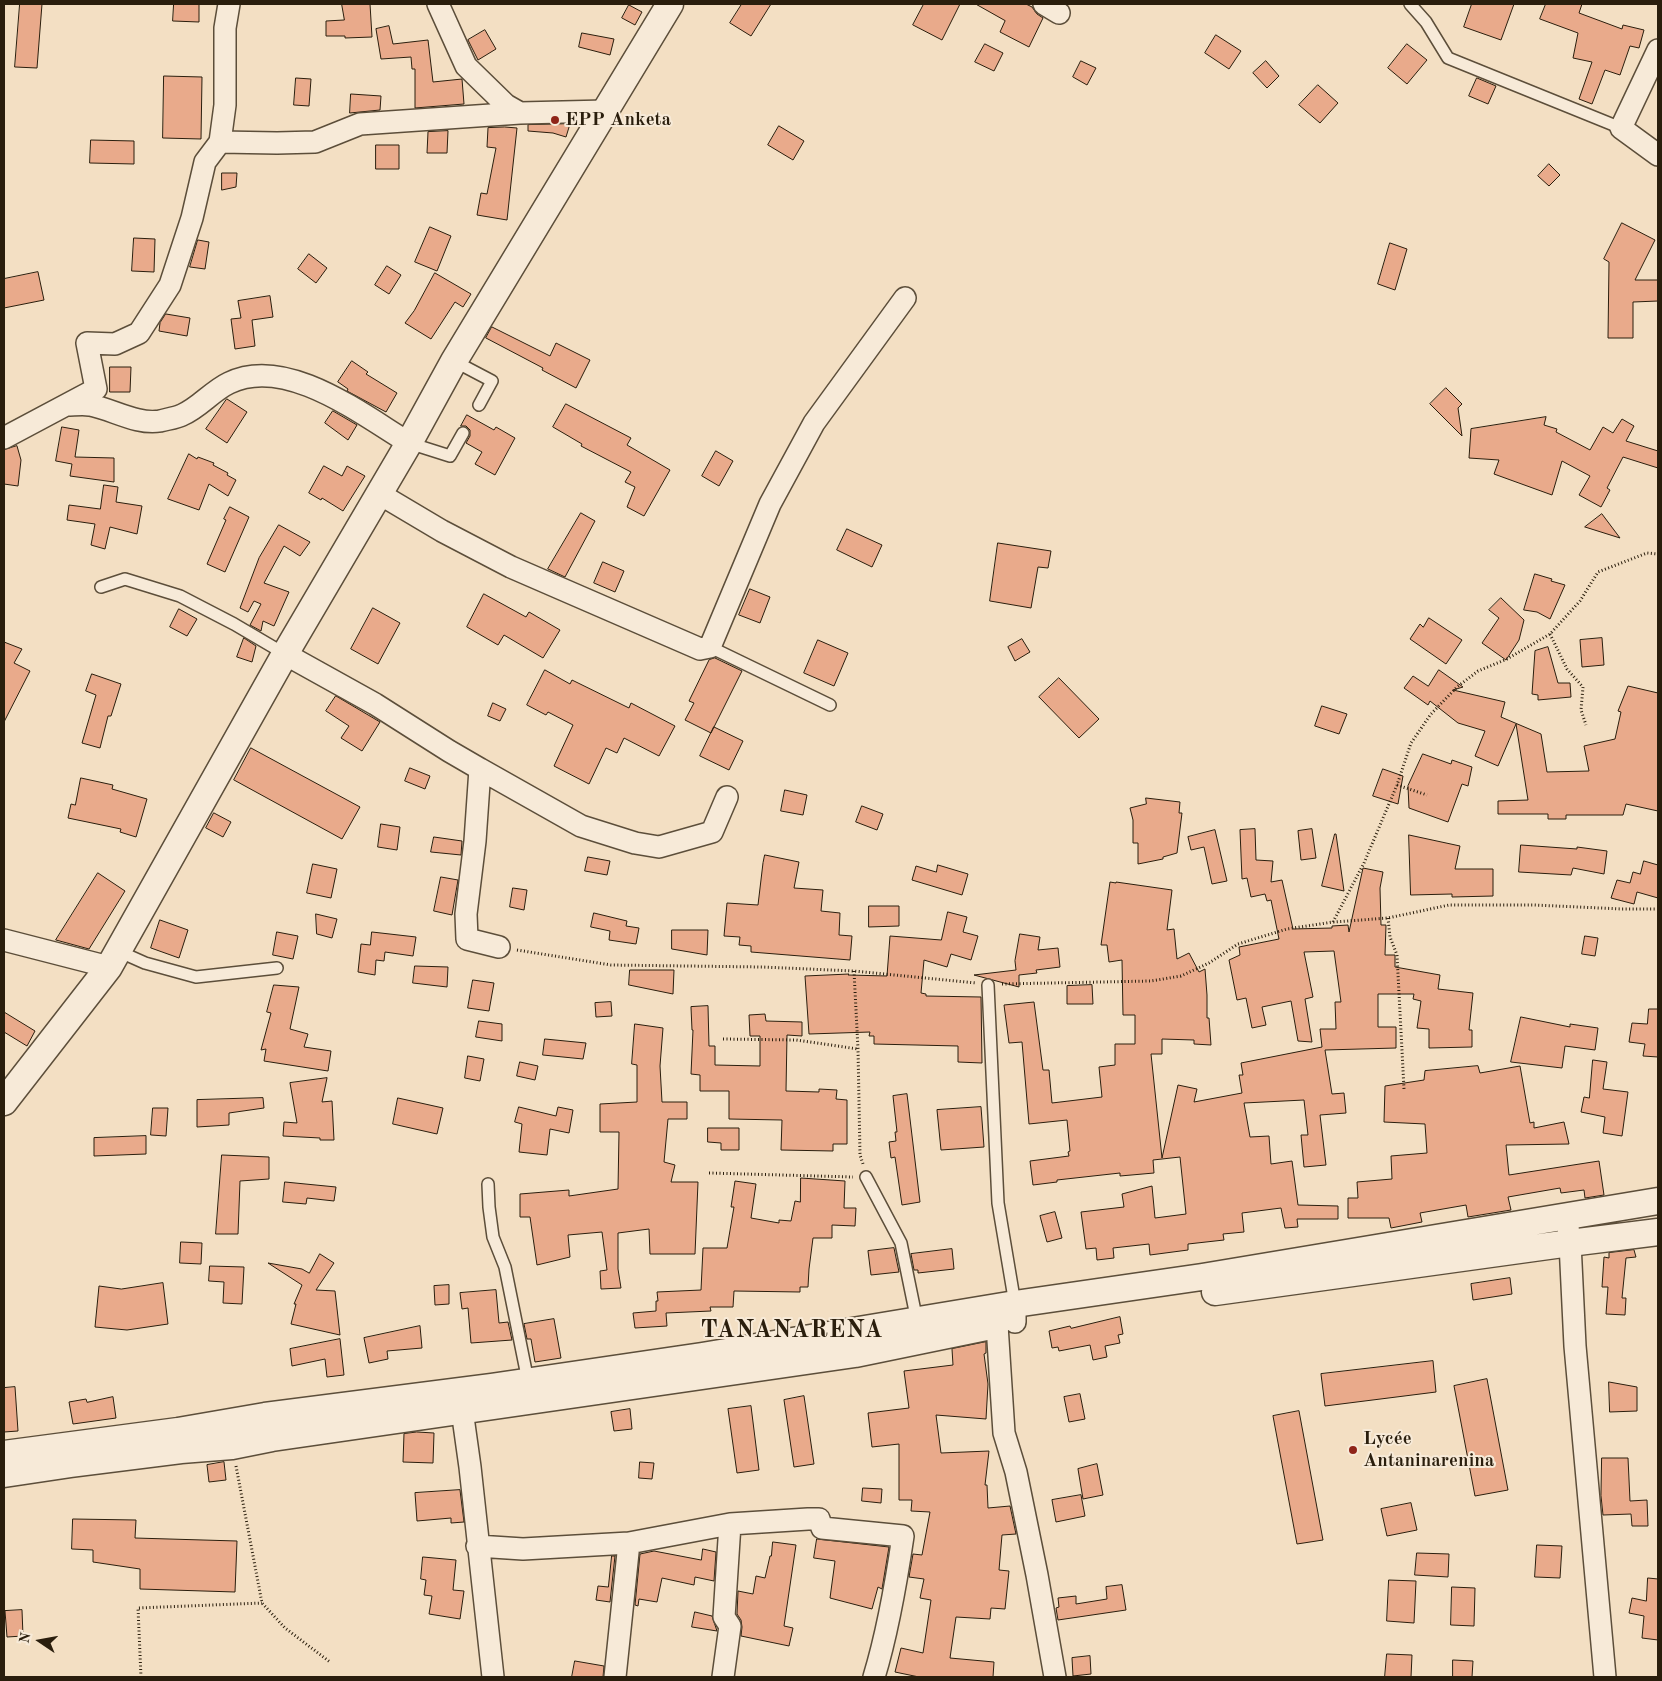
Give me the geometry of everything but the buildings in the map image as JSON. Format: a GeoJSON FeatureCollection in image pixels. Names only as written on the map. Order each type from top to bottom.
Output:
{"type":"FeatureCollection","features":[{"type":"Feature","properties":{"kind":"street"},"geometry":{"type":"LineString","coordinates":[[4,438],[96,389],[87,343],[115,344],[139,333],[170,285],[192,218],[205,162],[220,142],[225,105],[225,28],[229,4]]}},
{"type":"Feature","properties":{"kind":"street"},"geometry":{"type":"LineString","coordinates":[[438,4],[466,66],[506,105],[520,113]]}},
{"type":"Feature","properties":{"kind":"street"},"geometry":{"type":"LineString","coordinates":[[4,1102],[114,959],[284,654],[409,443],[454,361],[670,4]]}},
{"type":"Feature","properties":{"kind":"street"},"geometry":{"type":"LineString","coordinates":[[1658,50],[1621,128],[1658,154]]}},
{"type":"Feature","properties":{"kind":"street"},"geometry":{"type":"LineString","coordinates":[[220,142],[315,142],[360,124],[520,113],[606,111]]}},
{"type":"Feature","properties":{"kind":"street"},"geometry":{"type":"LineString","coordinates":[[378,493],[442,532],[511,567],[700,649],[710,646],[770,504],[814,423],[905,298]]}},
{"type":"Feature","properties":{"kind":"street"},"geometry":{"type":"LineString","coordinates":[[67,405],[88,405],[133,418],[157,421],[182,415],[228,383],[245,377],[270,376],[297,380],[334,398],[409,443]]}},
{"type":"Feature","properties":{"kind":"street"},"geometry":{"type":"LineString","coordinates":[[284,654],[376,704],[449,751],[581,826],[634,843],[659,847],[712,832],[727,797]]}},
{"type":"Feature","properties":{"kind":"street"},"geometry":{"type":"LineString","coordinates":[[480,769],[466,914],[467,939],[499,947]]}},
{"type":"Feature","properties":{"kind":"street"},"geometry":{"type":"LineString","coordinates":[[4,940],[114,959]]}},
{"type":"Feature","properties":{"kind":"street"},"geometry":{"type":"LineString","coordinates":[[4,1454],[70,1454],[179,1440],[265,1416],[494,1396],[854,1342],[1202,1286],[1566,1216],[1658,1201]]}},
{"type":"Feature","properties":{"kind":"street"},"geometry":{"type":"LineString","coordinates":[[1566,1216],[1570,1243],[1575,1346],[1605,1677]]}},
{"type":"Feature","properties":{"kind":"street"},"geometry":{"type":"LineString","coordinates":[[1202,1286],[1658,1232]]}},
{"type":"Feature","properties":{"kind":"street"},"geometry":{"type":"LineString","coordinates":[[854,1342],[916,1321],[1009,1317]]}},
{"type":"Feature","properties":{"kind":"street"},"geometry":{"type":"LineString","coordinates":[[1009,1317],[1004,1433],[1016,1472],[1055,1677]]}},
{"type":"Feature","properties":{"kind":"street"},"geometry":{"type":"LineString","coordinates":[[179,1440],[232,1446],[272,1438],[462,1410],[528,1381],[703,1365]]}},
{"type":"Feature","properties":{"kind":"street"},"geometry":{"type":"LineString","coordinates":[[462,1410],[493,1677]]}},
{"type":"Feature","properties":{"kind":"street"},"geometry":{"type":"LineString","coordinates":[[4,1474],[70,1454]]}},
{"type":"Feature","properties":{"kind":"street"},"geometry":{"type":"LineString","coordinates":[[478,1546],[523,1549],[629,1543],[730,1524],[819,1519],[822,1528],[903,1536],[894,1596],[883,1647],[874,1677]]}},
{"type":"Feature","properties":{"kind":"street"},"geometry":{"type":"LineString","coordinates":[[723,1677],[730,1626],[724,1617],[730,1524]]}},
{"type":"Feature","properties":{"kind":"street"},"geometry":{"type":"LineString","coordinates":[[615,1677],[629,1543]]}},
{"type":"Feature","properties":{"kind":"lane"},"geometry":{"type":"LineString","coordinates":[[1410,4],[1426,22],[1448,58],[1621,128]]}},
{"type":"Feature","properties":{"kind":"lane"},"geometry":{"type":"LineString","coordinates":[[454,361],[492,381],[479,405]]}},
{"type":"Feature","properties":{"kind":"lane"},"geometry":{"type":"LineString","coordinates":[[409,443],[450,456],[463,433]]}},
{"type":"Feature","properties":{"kind":"lane"},"geometry":{"type":"LineString","coordinates":[[101,587],[125,578],[180,596],[234,624],[284,654]]}},
{"type":"Feature","properties":{"kind":"lane"},"geometry":{"type":"LineString","coordinates":[[710,646],[830,705]]}},
{"type":"Feature","properties":{"kind":"lane"},"geometry":{"type":"LineString","coordinates":[[114,959],[145,963],[196,977],[276,968]]}},
{"type":"Feature","properties":{"kind":"lane"},"geometry":{"type":"LineString","coordinates":[[988,985],[998,1203],[1009,1317]]}},
{"type":"Feature","properties":{"kind":"lane"},"geometry":{"type":"LineString","coordinates":[[866,1177],[901,1243],[916,1321]]}},
{"type":"Feature","properties":{"kind":"lane"},"geometry":{"type":"LineString","coordinates":[[488,1184],[488,1207],[493,1237],[505,1267],[528,1381]]}},
{"type":"Feature","properties":{"kind":"path"},"geometry":{"type":"LineString","coordinates":[[1333,922],[1364,863],[1411,743],[1430,714],[1478,671],[1507,659],[1550,634],[1580,601],[1598,572],[1646,553],[1658,554]]}},
{"type":"Feature","properties":{"kind":"path"},"geometry":{"type":"LineString","coordinates":[[1550,634],[1567,669],[1583,687],[1581,710],[1586,725]]}},
{"type":"Feature","properties":{"kind":"path"},"geometry":{"type":"LineString","coordinates":[[1396,785],[1427,795]]}},
{"type":"Feature","properties":{"kind":"path"},"geometry":{"type":"LineString","coordinates":[[499,947],[611,965],[762,967],[854,971],[988,985],[1151,981],[1181,976],[1209,963],[1238,944],[1287,929],[1333,922],[1388,918],[1449,905],[1534,905],[1622,910],[1658,909]]}},
{"type":"Feature","properties":{"kind":"path"},"geometry":{"type":"LineString","coordinates":[[1388,918],[1390,937],[1397,955],[1404,1090]]}},
{"type":"Feature","properties":{"kind":"path"},"geometry":{"type":"LineString","coordinates":[[709,1174],[866,1177],[860,1155],[854,971]]}},
{"type":"Feature","properties":{"kind":"path"},"geometry":{"type":"LineString","coordinates":[[723,1039],[796,1040],[858,1048]]}},
{"type":"Feature","properties":{"kind":"path"},"geometry":{"type":"LineString","coordinates":[[232,1446],[262,1603],[285,1628],[330,1662]]}},
{"type":"Feature","properties":{"kind":"path"},"geometry":{"type":"LineString","coordinates":[[141,1677],[138,1608],[262,1603]]}},
{"type":"Feature","properties":{"kind":"place","name":"EPP Anketa"},"geometry":{"type":"Point","coordinates":[555,120]}},
{"type":"Feature","properties":{"kind":"place","name":"Lycée Antaninarenina"},"geometry":{"type":"Point","coordinates":[1353,1450]}},
{"type":"Feature","properties":{"kind":"district","name":"TANANARENA"},"geometry":{"type":"Point","coordinates":[792,1331]}}]}
